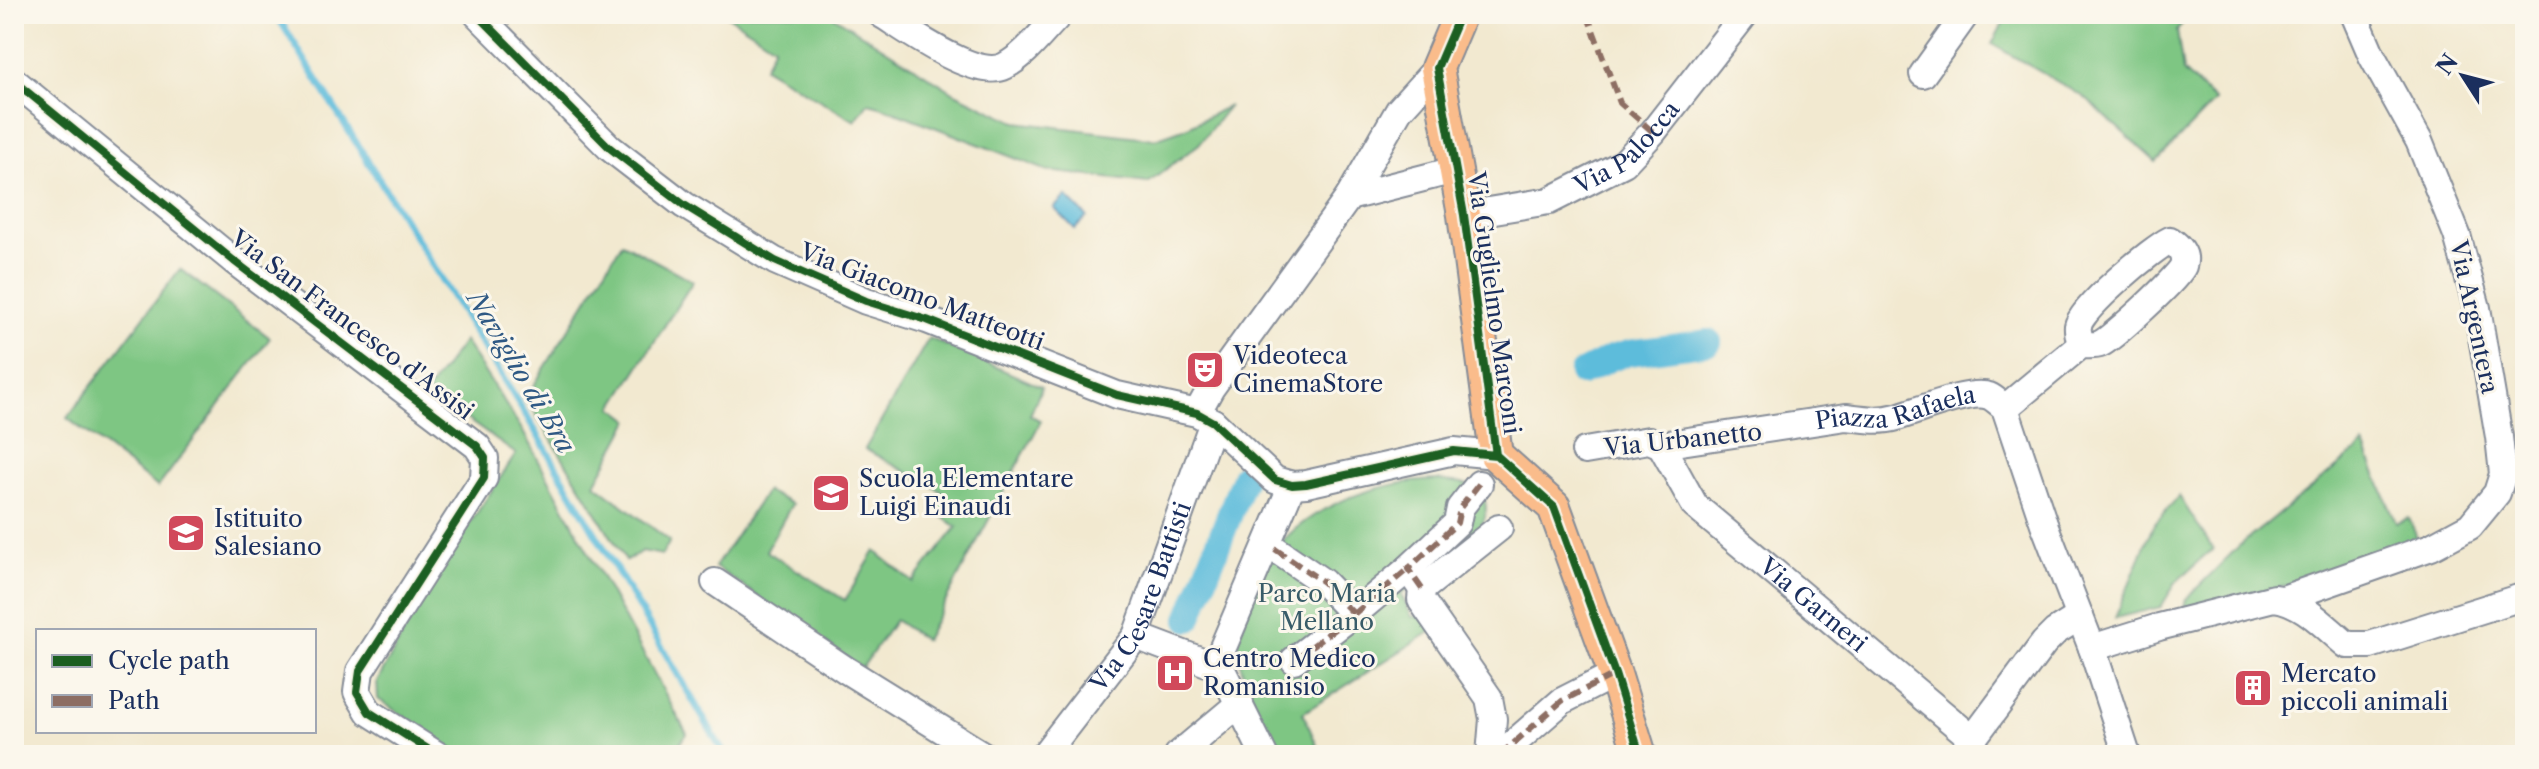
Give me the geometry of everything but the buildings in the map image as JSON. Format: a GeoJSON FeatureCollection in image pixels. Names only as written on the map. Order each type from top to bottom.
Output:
{"type":"FeatureCollection","features":[{"type":"Feature","properties":{"kind":"main road"},"geometry":{"type":"LineString","coordinates":[[1437,68],[1460,14]]}},
{"type":"Feature","properties":{"kind":"main road","name":"Via Guglielmo Marconi"},"geometry":{"type":"LineString","coordinates":[[1437,68],[1464,215],[1496,455],[1554,507],[1615,674],[1640,755]]}},
{"type":"Feature","properties":{"kind":"street","name":"Via Giacomo Matteotti"},"geometry":{"type":"LineString","coordinates":[[477,14],[610,148],[684,205],[775,261],[866,301],[927,320],[1117,395],[1205,418]]}},
{"type":"Feature","properties":{"kind":"street"},"geometry":{"type":"LineString","coordinates":[[881,14],[959,60],[991,69],[1002,68],[1016,58],[1060,14]]}},
{"type":"Feature","properties":{"kind":"street","name":"Via Palocca"},"geometry":{"type":"LineString","coordinates":[[1464,215],[1549,201],[1624,163],[1653,132],[1745,14]]}},
{"type":"Feature","properties":{"kind":"street"},"geometry":{"type":"LineString","coordinates":[[1923,74],[1966,14]]}},
{"type":"Feature","properties":{"kind":"street","name":"Via Argentera"},"geometry":{"type":"LineString","coordinates":[[2092,648],[2201,616],[2274,598],[2283,599],[2431,547],[2470,526],[2497,493],[2503,474],[2499,437],[2477,308],[2457,235],[2419,141],[2372,56],[2354,14]]}},
{"type":"Feature","properties":{"kind":"street","name":"Via Cesare Battisti"},"geometry":{"type":"LineString","coordinates":[[1044,755],[1136,636],[1205,418],[1211,388],[1349,197],[1399,110],[1437,68]]}},
{"type":"Feature","properties":{"kind":"street","name":"Via San Francesco d'Assisi"},"geometry":{"type":"LineString","coordinates":[[14,81],[234,261],[477,446],[485,458],[484,478],[360,671],[357,692],[369,712],[437,755]]}},
{"type":"Feature","properties":{"kind":"street"},"geometry":{"type":"LineString","coordinates":[[1349,197],[1455,170]]}},
{"type":"Feature","properties":{"kind":"street","name":"Piazza Rafaela"},"geometry":{"type":"LineString","coordinates":[[2005,408],[2081,345]]}},
{"type":"Feature","properties":{"kind":"street","name":"Piazza Rafaela"},"geometry":{"type":"LineString","coordinates":[[1781,429],[1846,417],[1873,420],[1895,418],[1934,404],[1989,396],[2005,408],[2044,524],[2080,616]]}},
{"type":"Feature","properties":{"kind":"street"},"geometry":{"type":"LineString","coordinates":[[1205,418],[1266,474],[1292,485],[1454,451],[1496,455]]}},
{"type":"Feature","properties":{"kind":"street","name":"Via Urbanetto"},"geometry":{"type":"LineString","coordinates":[[1585,451],[1649,440],[1661,445],[1781,429]]}},
{"type":"Feature","properties":{"kind":"street","name":"Via Garneri"},"geometry":{"type":"LineString","coordinates":[[1661,445],[1695,506],[1975,747]]}},
{"type":"Feature","properties":{"kind":"street"},"geometry":{"type":"LineString","coordinates":[[1415,579],[1457,523],[1460,508],[1479,484]]}},
{"type":"Feature","properties":{"kind":"street"},"geometry":{"type":"LineString","coordinates":[[1215,666],[1292,485]]}},
{"type":"Feature","properties":{"kind":"street"},"geometry":{"type":"LineString","coordinates":[[1294,660],[1354,614],[1499,528]]}},
{"type":"Feature","properties":{"kind":"street"},"geometry":{"type":"LineString","coordinates":[[1275,549],[1323,582],[1354,614]]}},
{"type":"Feature","properties":{"kind":"street"},"geometry":{"type":"LineString","coordinates":[[1415,579],[1421,600],[1489,698],[1493,719],[1490,755]]}},
{"type":"Feature","properties":{"kind":"street"},"geometry":{"type":"LineString","coordinates":[[715,582],[846,670],[983,755]]}},
{"type":"Feature","properties":{"kind":"street"},"geometry":{"type":"LineString","coordinates":[[2283,599],[2308,612],[2347,645],[2357,647],[2525,596]]}},
{"type":"Feature","properties":{"kind":"street"},"geometry":{"type":"LineString","coordinates":[[1975,747],[2044,643],[2080,616],[2127,755]]}},
{"type":"Feature","properties":{"kind":"street"},"geometry":{"type":"LineString","coordinates":[[1136,636],[1215,666],[1224,674],[1264,755]]}},
{"type":"Feature","properties":{"kind":"street"},"geometry":{"type":"LineString","coordinates":[[1500,755],[1562,701],[1615,674]]}},
{"type":"Feature","properties":{"kind":"street"},"geometry":{"type":"LineString","coordinates":[[1178,755],[1240,703]]}},
{"type":"Feature","properties":{"kind":"green space"},"geometry":{"type":"Polygon","coordinates":[[[725,14],[830,14],[955,93],[1016,122],[1155,139],[1186,128],[1229,106],[1199,144],[1148,183],[1048,171],[880,106],[868,103],[855,121],[764,67],[774,46],[725,14]]]}},
{"type":"Feature","properties":{"kind":"green space"},"geometry":{"type":"Polygon","coordinates":[[[2008,14],[2184,14],[2186,18],[2177,31],[2183,71],[2215,101],[2156,162],[2084,97],[1992,44],[2008,14]]]}},
{"type":"Feature","properties":{"kind":"green space"},"geometry":{"type":"Polygon","coordinates":[[[622,243],[693,281],[613,407],[630,420],[595,484],[670,541],[662,555],[642,551],[626,561],[526,398],[622,243]]]}},
{"type":"Feature","properties":{"kind":"green space"},"geometry":{"type":"Polygon","coordinates":[[[180,269],[270,338],[158,487],[67,418],[180,269]]]}},
{"type":"Feature","properties":{"kind":"green space"},"geometry":{"type":"Polygon","coordinates":[[[929,338],[1042,387],[1030,415],[1041,421],[925,640],[895,620],[862,668],[715,567],[766,491],[792,504],[766,551],[845,600],[875,551],[913,582],[957,527],[932,509],[943,492],[865,449],[929,338]]]}},
{"type":"Feature","properties":{"kind":"green space"},"geometry":{"type":"Polygon","coordinates":[[[464,341],[521,428],[687,734],[670,755],[461,755],[378,699],[377,682],[433,579],[516,454],[427,391],[464,341]]]}},
{"type":"Feature","properties":{"kind":"green space"},"geometry":{"type":"Polygon","coordinates":[[[2364,445],[2396,523],[2409,518],[2417,538],[2295,584],[2184,608],[2186,599],[2239,546],[2364,445]]]}},
{"type":"Feature","properties":{"kind":"green space","name":"Parco Maria Mellano"},"geometry":{"type":"Polygon","coordinates":[[[1437,480],[1462,483],[1482,490],[1486,509],[1484,520],[1471,539],[1401,594],[1412,617],[1424,615],[1435,629],[1303,713],[1321,755],[1279,755],[1248,689],[1238,647],[1263,565],[1278,545],[1297,528],[1340,502],[1388,486],[1437,480]]]}},
{"type":"Feature","properties":{"kind":"green space"},"geometry":{"type":"Polygon","coordinates":[[[2179,496],[2213,549],[2176,582],[2161,607],[2115,618],[2153,526],[2179,496]]]}},
{"type":"Feature","properties":{"kind":"water"},"geometry":{"type":"Polygon","coordinates":[[[1066,196],[1087,217],[1075,229],[1054,208],[1066,196]]]}},
{"type":"Feature","properties":{"kind":"waterway","name":"Naviglio di Bra"},"geometry":{"type":"LineString","coordinates":[[276,14],[526,415],[725,755]]}},
{"type":"Feature","properties":{"kind":"waterway"},"geometry":{"type":"LineString","coordinates":[[1582,373],[1611,358],[1629,353],[1709,342]]}},
{"type":"Feature","properties":{"kind":"waterway"},"geometry":{"type":"LineString","coordinates":[[1189,619],[1245,475]]}},
{"type":"Feature","properties":{"kind":"marked path"},"geometry":{"type":"LineString","coordinates":[[1587,14],[1620,103],[1653,132]]}},
{"type":"Feature","properties":{"kind":"marked path"},"geometry":{"type":"LineString","coordinates":[[1422,589],[1408,569],[1457,523],[1460,508],[1479,484]]}},
{"type":"Feature","properties":{"kind":"marked path"},"geometry":{"type":"LineString","coordinates":[[1275,549],[1323,582],[1354,614],[1294,660]]}},
{"type":"Feature","properties":{"kind":"marked path"},"geometry":{"type":"LineString","coordinates":[[1354,614],[1408,569]]}},
{"type":"Feature","properties":{"kind":"marked path"},"geometry":{"type":"LineString","coordinates":[[1500,755],[1562,701],[1615,674]]}},
{"type":"Feature","properties":{"kind":"cycle path"},"geometry":{"type":"LineString","coordinates":[[477,14],[610,148],[684,205],[775,261],[866,301],[927,320],[1117,395],[1197,413],[1213,422],[1275,480],[1292,485],[1306,484],[1454,451],[1496,455]]}},
{"type":"Feature","properties":{"kind":"cycle path"},"geometry":{"type":"LineString","coordinates":[[1460,14],[1437,68],[1464,215],[1496,455],[1554,507],[1615,674],[1640,755]]}},
{"type":"Feature","properties":{"kind":"cycle path"},"geometry":{"type":"LineString","coordinates":[[14,81],[234,261],[477,446],[485,458],[484,478],[360,671],[357,692],[369,712],[437,755]]}},
{"type":"Feature","properties":{"kind":"place","name":"Videoteca CinemaStore"},"geometry":{"type":"Point","coordinates":[1205,370]}},
{"type":"Feature","properties":{"kind":"place","name":"Scuola Elementare Luigi Einaudi"},"geometry":{"type":"Point","coordinates":[831,493]}},
{"type":"Feature","properties":{"kind":"place","name":"Istituito Salesiano"},"geometry":{"type":"Point","coordinates":[186,533]}},
{"type":"Feature","properties":{"kind":"place","name":"Centro Medico Romanisio"},"geometry":{"type":"Point","coordinates":[1175,673]}},
{"type":"Feature","properties":{"kind":"place","name":"Mercato piccoli animali"},"geometry":{"type":"Point","coordinates":[2253,688]}}]}
